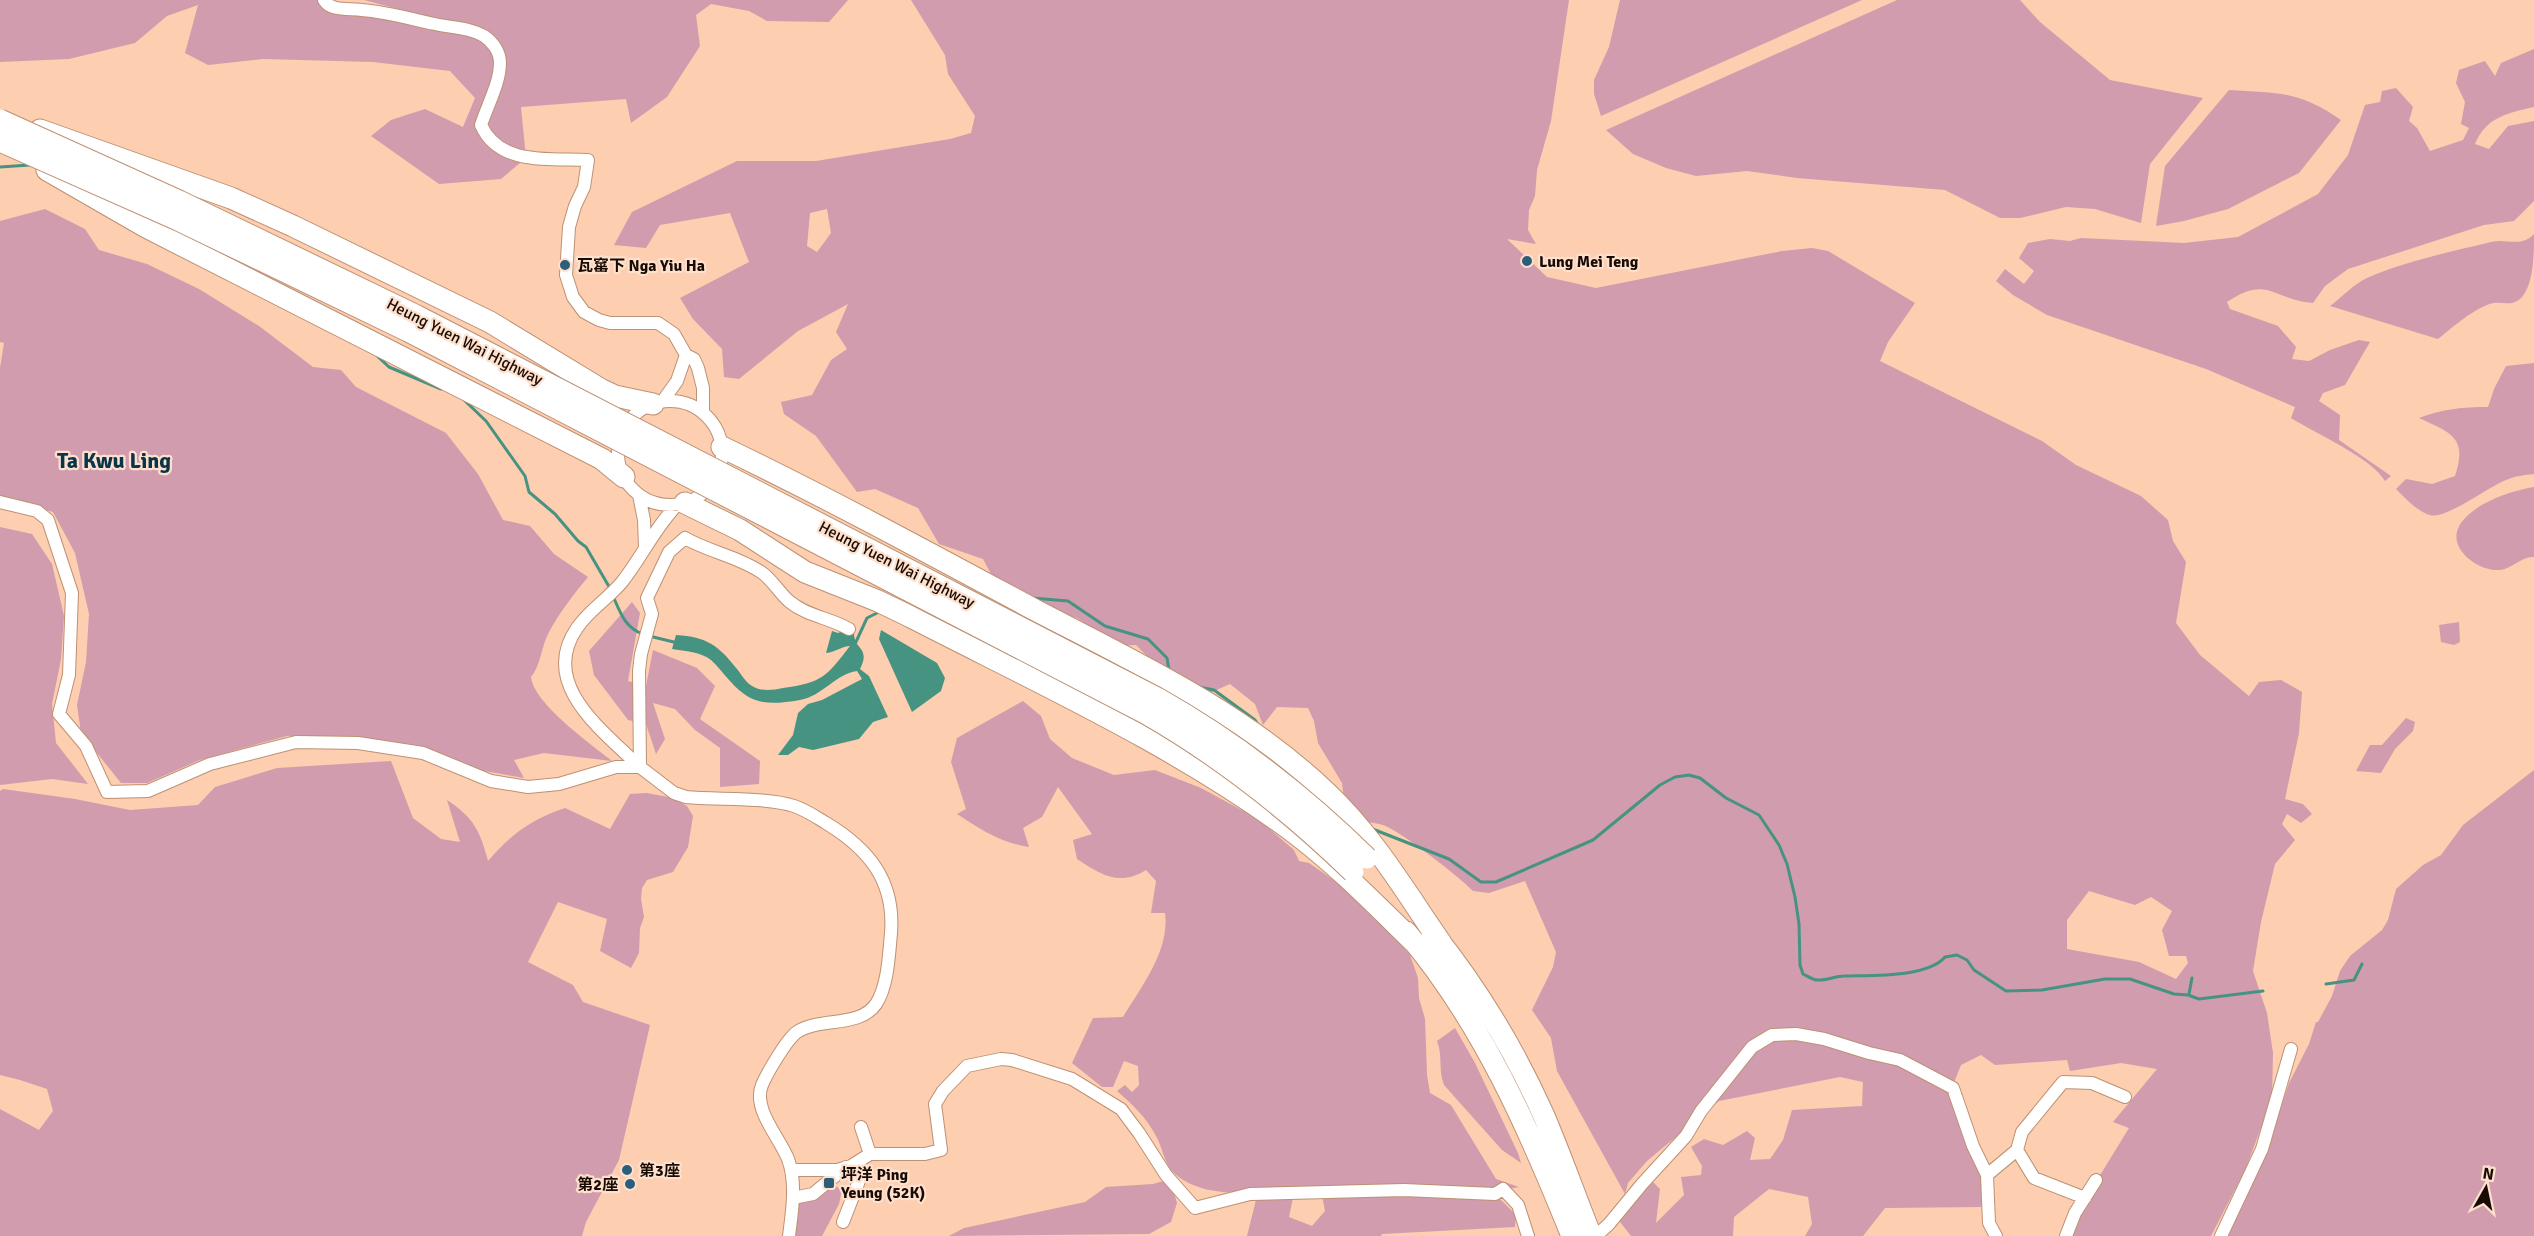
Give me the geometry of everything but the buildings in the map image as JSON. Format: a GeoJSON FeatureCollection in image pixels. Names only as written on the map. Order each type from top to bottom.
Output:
{"type":"FeatureCollection","features":[{"type":"Feature","properties":{"kind":"highway"},"geometry":{"type":"LineString","coordinates":[[0,118],[231,198],[490,322],[615,396],[657,403]]}},
{"type":"Feature","properties":{"kind":"highway","name":"Heung Yuen Wai Highway"},"geometry":{"type":"LineString","coordinates":[[0,118],[417,316],[1157,698],[1223,737],[1306,800],[1361,864],[1468,1019],[1495,1064],[1583,1234]]}},
{"type":"Feature","properties":{"kind":"highway"},"geometry":{"type":"LineString","coordinates":[[0,142],[146,227],[602,459],[624,477]]}},
{"type":"Feature","properties":{"kind":"highway","name":"Heung Yuen Wai Highway"},"geometry":{"type":"LineString","coordinates":[[0,142],[189,225],[408,331],[1126,703],[1198,745],[1288,813],[1361,864],[1410,904],[1441,943],[1483,1005],[1521,1069],[1561,1156],[1583,1234]]}},
{"type":"Feature","properties":{"kind":"highway"},"geometry":{"type":"LineString","coordinates":[[682,504],[740,530],[805,572],[911,617],[1159,746],[1297,835],[1361,864],[1358,825],[1325,791],[1279,751],[1221,710],[796,483],[722,447]]}},
{"type":"Feature","properties":{"kind":"street"},"geometry":{"type":"LineString","coordinates":[[324,0],[334,8],[377,11],[441,26],[460,27],[473,31],[492,43],[498,53],[500,63],[498,77],[481,125],[486,136],[497,147],[512,155],[588,160],[584,187],[568,226],[566,275],[573,297],[584,312],[599,320],[610,323],[658,323],[674,334],[686,355],[694,359],[701,376],[703,413]]}},
{"type":"Feature","properties":{"kind":"street"},"geometry":{"type":"LineString","coordinates":[[682,504],[659,504],[639,495],[624,477],[618,456],[622,434],[634,416],[657,403],[678,381],[686,355]]}},
{"type":"Feature","properties":{"kind":"street"},"geometry":{"type":"LineString","coordinates":[[657,403],[683,404],[703,413],[718,434],[722,447],[720,468],[717,477],[704,493],[682,504],[661,523],[631,570],[615,590],[575,630],[565,661],[567,681],[572,694],[591,719],[639,767],[674,793],[686,797],[770,802],[794,806],[837,830],[860,847],[872,860],[888,893],[892,924],[883,987],[876,1005],[852,1018],[799,1030],[793,1035],[762,1085],[759,1095],[764,1113],[789,1160],[793,1198],[789,1236]]}},
{"type":"Feature","properties":{"kind":"street"},"geometry":{"type":"LineString","coordinates":[[639,495],[644,520],[645,549]]}},
{"type":"Feature","properties":{"kind":"street"},"geometry":{"type":"LineString","coordinates":[[0,502],[37,511],[48,519],[72,593],[69,675],[59,714],[86,746],[107,792],[148,791],[210,764],[296,742],[358,743],[423,753],[491,781],[528,787],[559,784],[616,767],[639,767]]}},
{"type":"Feature","properties":{"kind":"street"},"geometry":{"type":"LineString","coordinates":[[639,767],[639,672],[641,654],[652,614],[647,598],[669,552],[685,538],[702,548],[728,555],[762,572],[796,606],[849,629]]}},
{"type":"Feature","properties":{"kind":"street"},"geometry":{"type":"LineString","coordinates":[[1583,1234],[1686,1136],[1701,1111],[1752,1047],[1772,1035],[1796,1034],[1900,1060],[1953,1088],[1973,1146],[1987,1175],[1989,1223],[1996,1236]]}},
{"type":"Feature","properties":{"kind":"street"},"geometry":{"type":"LineString","coordinates":[[2221,1236],[2262,1149],[2291,1049]]}},
{"type":"Feature","properties":{"kind":"street"},"geometry":{"type":"LineString","coordinates":[[790,1170],[837,1170],[870,1154],[925,1154],[940,1150],[935,1104],[943,1091],[967,1066],[1001,1059],[1012,1060],[1072,1079],[1121,1109],[1166,1175],[1196,1208],[1251,1194],[1404,1190],[1495,1194],[1503,1189],[1518,1205],[1528,1236]]}},
{"type":"Feature","properties":{"kind":"street"},"geometry":{"type":"LineString","coordinates":[[1987,1175],[2017,1150],[2022,1132],[2063,1082],[2092,1083],[2125,1097]]}},
{"type":"Feature","properties":{"kind":"street"},"geometry":{"type":"LineString","coordinates":[[861,1127],[870,1154]]}},
{"type":"Feature","properties":{"kind":"street"},"geometry":{"type":"LineString","coordinates":[[2017,1150],[2034,1178],[2085,1198]]}},
{"type":"Feature","properties":{"kind":"street"},"geometry":{"type":"LineString","coordinates":[[793,1198],[813,1194],[846,1167]]}},
{"type":"Feature","properties":{"kind":"street"},"geometry":{"type":"LineString","coordinates":[[843,1222],[859,1181],[846,1167]]}},
{"type":"Feature","properties":{"kind":"street"},"geometry":{"type":"LineString","coordinates":[[2066,1236],[2075,1213],[2096,1180]]}},
{"type":"Feature","properties":{"kind":"shaded area"},"geometry":{"type":"Polygon","coordinates":[[[0,0],[317,0],[323,6],[417,14],[364,0],[848,0],[829,22],[767,21],[749,11],[711,4],[696,15],[700,46],[667,97],[631,123],[626,99],[521,107],[526,158],[501,179],[439,184],[371,136],[391,120],[425,109],[463,127],[475,98],[450,71],[373,62],[263,59],[208,65],[185,53],[198,5],[167,16],[135,43],[69,59],[0,62],[0,0]]]}},
{"type":"Feature","properties":{"kind":"shaded area"},"geometry":{"type":"Polygon","coordinates":[[[911,0],[1569,0],[1551,121],[1537,170],[1535,196],[1529,210],[1528,230],[1536,244],[1507,239],[1547,277],[1596,288],[1782,251],[1812,248],[1828,251],[1915,303],[1888,342],[1880,361],[2042,441],[2076,465],[2141,496],[2168,520],[2173,541],[2186,562],[2176,623],[2200,655],[2249,696],[2259,682],[2281,680],[2302,692],[2299,733],[2285,799],[2303,804],[2312,814],[2301,823],[2287,814],[2282,824],[2295,840],[2275,864],[2261,922],[2253,971],[2267,1013],[2273,1053],[2272,1098],[2246,1168],[2211,1236],[2071,1236],[2072,1221],[2129,1128],[2113,1122],[2157,1069],[2121,1063],[2070,1071],[2067,1060],[1995,1065],[1981,1055],[1961,1065],[1949,1095],[1985,1187],[1981,1207],[1885,1208],[1863,1236],[1805,1236],[1812,1224],[1808,1197],[1769,1189],[1734,1217],[1733,1236],[1631,1236],[1617,1218],[1652,1181],[1660,1189],[1656,1223],[1684,1195],[1681,1177],[1701,1175],[1702,1166],[1691,1147],[1704,1139],[1723,1145],[1747,1131],[1755,1138],[1750,1160],[1770,1159],[1783,1140],[1792,1110],[1862,1106],[1863,1082],[1840,1077],[1719,1101],[1647,1161],[1628,1183],[1625,1194],[1557,1071],[1551,1038],[1532,1010],[1553,967],[1556,952],[1525,881],[1489,893],[1473,891],[1456,875],[1391,829],[1373,823],[1341,821],[1346,815],[1342,783],[1318,743],[1314,721],[1308,708],[1277,707],[1263,725],[1255,704],[1230,684],[1205,695],[1154,663],[1136,645],[1121,646],[1077,618],[1048,609],[991,574],[983,559],[939,544],[918,508],[875,489],[857,492],[816,436],[784,414],[781,402],[812,395],[831,360],[847,349],[836,332],[848,304],[798,331],[739,379],[724,377],[722,349],[693,319],[680,298],[749,262],[730,213],[660,225],[646,248],[614,245],[632,212],[737,161],[816,161],[950,139],[971,133],[975,116],[948,74],[945,55],[911,0]],[[827,209],[810,213],[807,246],[817,252],[831,233],[827,209]],[[2089,891],[2067,920],[2067,949],[2139,962],[2176,979],[2188,963],[2186,956],[2169,956],[2162,930],[2172,911],[2151,897],[2135,905],[2089,891]]]}},
{"type":"Feature","properties":{"kind":"shaded area"},"geometry":{"type":"Polygon","coordinates":[[[1620,0],[1862,0],[1601,116],[1594,94],[1594,80],[1609,47],[1620,0]]]}},
{"type":"Feature","properties":{"kind":"shaded area"},"geometry":{"type":"Polygon","coordinates":[[[1897,0],[2020,0],[2040,22],[2110,80],[2203,98],[2150,164],[2141,223],[2095,209],[2066,207],[2020,218],[2000,218],[1945,190],[1797,178],[1747,171],[1696,176],[1666,168],[1633,154],[1606,130],[1897,0]]]}},
{"type":"Feature","properties":{"kind":"shaded area"},"geometry":{"type":"Polygon","coordinates":[[[2534,49],[2534,107],[2507,114],[2492,122],[2485,128],[2475,144],[2489,149],[2508,126],[2534,121],[2534,201],[2514,221],[2484,225],[2348,269],[2325,286],[2313,303],[2262,289],[2241,294],[2227,302],[2230,309],[2278,326],[2296,347],[2292,359],[2309,361],[2330,350],[2359,340],[2370,342],[2345,385],[2323,393],[2319,401],[2340,415],[2339,440],[2391,476],[2385,481],[2378,472],[2356,455],[2291,418],[2295,407],[2206,369],[2047,315],[2013,295],[1996,281],[2005,269],[2024,284],[2034,271],[2019,258],[2028,243],[2050,239],[2070,241],[2081,238],[2184,243],[2238,237],[2318,194],[2348,155],[2365,105],[2380,102],[2382,91],[2396,88],[2413,107],[2409,121],[2417,128],[2430,151],[2463,140],[2469,128],[2461,124],[2465,102],[2456,83],[2459,70],[2485,61],[2495,76],[2501,63],[2534,49]]]}},
{"type":"Feature","properties":{"kind":"shaded area"},"geometry":{"type":"Polygon","coordinates":[[[2229,90],[2288,95],[2313,104],[2341,120],[2299,173],[2228,209],[2156,226],[2165,166],[2229,90]]]}},
{"type":"Feature","properties":{"kind":"shaded area"},"geometry":{"type":"Polygon","coordinates":[[[45,209],[85,229],[99,250],[147,264],[199,289],[259,326],[313,367],[341,370],[356,387],[446,433],[478,474],[503,520],[530,526],[554,554],[588,577],[552,626],[531,677],[534,688],[552,711],[612,761],[544,753],[514,760],[524,778],[479,770],[424,747],[355,737],[287,736],[200,760],[147,783],[121,783],[81,733],[77,705],[86,662],[89,614],[75,553],[53,512],[0,497],[0,368],[4,343],[0,342],[0,221],[45,209]]]}},
{"type":"Feature","properties":{"kind":"shaded area"},"geometry":{"type":"Polygon","coordinates":[[[2534,234],[2534,253],[2529,285],[2519,300],[2512,303],[2486,305],[2464,318],[2438,339],[2330,306],[2362,281],[2382,272],[2428,257],[2491,242],[2524,241],[2534,234]]]}},
{"type":"Feature","properties":{"kind":"shaded area"},"geometry":{"type":"Polygon","coordinates":[[[2534,363],[2534,474],[2506,480],[2456,508],[2437,515],[2421,511],[2396,489],[2406,479],[2432,484],[2455,476],[2459,453],[2458,444],[2448,433],[2419,418],[2453,409],[2488,407],[2506,366],[2534,363]]]}},
{"type":"Feature","properties":{"kind":"shaded area"},"geometry":{"type":"Polygon","coordinates":[[[2534,487],[2534,557],[2525,558],[2500,570],[2491,570],[2466,556],[2457,541],[2457,532],[2467,516],[2494,499],[2514,491],[2534,487]]]}},
{"type":"Feature","properties":{"kind":"shaded area"},"geometry":{"type":"Polygon","coordinates":[[[0,527],[32,534],[52,564],[64,616],[61,659],[52,704],[56,743],[88,784],[52,779],[0,785],[0,527]]]}},
{"type":"Feature","properties":{"kind":"shaded area"},"geometry":{"type":"Polygon","coordinates":[[[632,602],[640,613],[628,681],[646,686],[653,650],[697,668],[715,686],[700,719],[760,761],[759,784],[720,787],[720,748],[695,730],[675,709],[653,703],[665,739],[656,754],[646,724],[628,720],[594,675],[589,651],[632,602]]]}},
{"type":"Feature","properties":{"kind":"shaded area"},"geometry":{"type":"Polygon","coordinates":[[[2459,622],[2460,642],[2454,645],[2441,642],[2439,625],[2459,622]]]}},
{"type":"Feature","properties":{"kind":"shaded area"},"geometry":{"type":"Polygon","coordinates":[[[1023,701],[1041,716],[1050,739],[1072,758],[1114,775],[1155,770],[1201,788],[1258,819],[1294,850],[1299,861],[1309,863],[1335,881],[1381,922],[1410,955],[1418,978],[1419,998],[1425,1019],[1430,1093],[1451,1105],[1496,1179],[1519,1187],[1497,1191],[1471,1187],[1337,1187],[1495,1194],[1516,1215],[1515,1227],[1382,1234],[1381,1236],[1247,1236],[1258,1192],[1235,1193],[1200,1188],[1180,1178],[1171,1170],[1148,1123],[1117,1091],[1125,1085],[1132,1092],[1139,1085],[1138,1066],[1124,1061],[1113,1087],[1102,1087],[1072,1063],[1093,1018],[1123,1017],[1159,954],[1165,927],[1165,913],[1151,913],[1156,881],[1146,870],[1127,878],[1118,878],[1102,874],[1077,859],[1073,840],[1092,834],[1058,787],[1042,817],[1023,828],[1029,847],[1000,839],[957,814],[966,809],[951,762],[957,738],[1023,701]],[[1321,1190],[1294,1193],[1289,1217],[1312,1226],[1325,1211],[1321,1190]]]}},
{"type":"Feature","properties":{"kind":"shaded area"},"geometry":{"type":"Polygon","coordinates":[[[2406,718],[2415,722],[2413,731],[2395,749],[2381,773],[2356,771],[2370,745],[2382,745],[2406,718]]]}},
{"type":"Feature","properties":{"kind":"shaded area"},"geometry":{"type":"Polygon","coordinates":[[[391,761],[413,818],[441,839],[460,842],[447,800],[464,813],[475,826],[488,861],[523,828],[565,808],[610,829],[630,794],[647,793],[673,798],[687,806],[693,816],[688,847],[673,872],[647,880],[642,888],[644,917],[640,928],[639,953],[631,968],[600,951],[607,919],[558,902],[528,962],[573,985],[583,1002],[650,1025],[619,1160],[586,1222],[582,1236],[0,1236],[0,1109],[39,1130],[53,1111],[47,1089],[0,1075],[0,791],[3,789],[75,799],[130,810],[198,805],[215,787],[277,768],[391,761]]]}},
{"type":"Feature","properties":{"kind":"shaded area"},"geometry":{"type":"Polygon","coordinates":[[[2534,770],[2534,1236],[2226,1236],[2264,1158],[2289,1083],[2309,1044],[2316,1022],[2332,996],[2340,971],[2350,956],[2382,930],[2388,920],[2396,889],[2423,865],[2441,855],[2463,825],[2534,770]]]}},
{"type":"Feature","properties":{"kind":"shaded area"},"geometry":{"type":"Polygon","coordinates":[[[1455,1028],[1475,1063],[1521,1163],[1502,1150],[1444,1085],[1437,1041],[1455,1028]]]}},
{"type":"Feature","properties":{"kind":"shaded area"},"geometry":{"type":"Polygon","coordinates":[[[1170,1179],[1177,1203],[1171,1222],[1149,1234],[949,1236],[964,1228],[1085,1202],[1106,1187],[1153,1184],[1170,1179]]]}},
{"type":"Feature","properties":{"kind":"shaded area"},"geometry":{"type":"Polygon","coordinates":[[[834,1185],[842,1190],[839,1204],[822,1236],[794,1236],[799,1203],[815,1199],[834,1185]]]}},
{"type":"Feature","properties":{"kind":"water"},"geometry":{"type":"Polygon","coordinates":[[[848,629],[854,633],[856,643],[863,652],[860,669],[869,676],[888,717],[873,722],[859,739],[813,750],[799,747],[788,755],[778,755],[793,735],[798,713],[808,704],[822,700],[862,679],[857,671],[842,676],[808,698],[770,703],[746,695],[707,657],[672,649],[676,635],[704,640],[718,648],[750,685],[771,690],[807,684],[829,671],[850,646],[826,653],[832,631],[838,633],[848,629]]]}},
{"type":"Feature","properties":{"kind":"water"},"geometry":{"type":"Polygon","coordinates":[[[881,630],[937,663],[945,678],[941,691],[912,712],[879,639],[881,630]]]}},
{"type":"Feature","properties":{"kind":"waterway"},"geometry":{"type":"LineString","coordinates":[[0,167],[30,165]]}},
{"type":"Feature","properties":{"kind":"waterway"},"geometry":{"type":"LineString","coordinates":[[376,355],[389,367],[441,389]]}},
{"type":"Feature","properties":{"kind":"waterway"},"geometry":{"type":"LineString","coordinates":[[463,399],[486,421],[525,476],[529,492],[555,514],[586,547],[611,590]]}},
{"type":"Feature","properties":{"kind":"waterway"},"geometry":{"type":"LineString","coordinates":[[613,596],[627,624],[643,634]]}},
{"type":"Feature","properties":{"kind":"waterway"},"geometry":{"type":"LineString","coordinates":[[1032,598],[1068,601],[1105,626],[1148,639],[1167,658],[1169,670]]}},
{"type":"Feature","properties":{"kind":"waterway"},"geometry":{"type":"LineString","coordinates":[[855,644],[867,618],[881,611]]}},
{"type":"Feature","properties":{"kind":"waterway"},"geometry":{"type":"LineString","coordinates":[[649,636],[678,643]]}},
{"type":"Feature","properties":{"kind":"waterway"},"geometry":{"type":"LineString","coordinates":[[1199,687],[1214,690],[1255,720],[1258,725]]}},
{"type":"Feature","properties":{"kind":"waterway"},"geometry":{"type":"LineString","coordinates":[[1370,828],[1449,859],[1481,882],[1496,882],[1593,840],[1660,785],[1675,777],[1689,775],[1700,778],[1726,798],[1759,815],[1779,845],[1787,864],[1795,897],[1799,924],[1800,965],[1803,974],[1814,980],[1912,972],[1937,964],[1945,957],[1957,955],[1967,960],[1974,970],[2006,991],[2042,990],[2105,979],[2130,979],[2174,994],[2199,999],[2263,991]]}},
{"type":"Feature","properties":{"kind":"waterway"},"geometry":{"type":"LineString","coordinates":[[2326,984],[2354,980],[2362,964]]}},
{"type":"Feature","properties":{"kind":"waterway"},"geometry":{"type":"LineString","coordinates":[[2189,994],[2192,978]]}},
{"type":"Feature","properties":{"kind":"place","name":"Lung Mei Teng"},"geometry":{"type":"Point","coordinates":[1527,261]}},
{"type":"Feature","properties":{"kind":"place","name":"瓦窰下 Nga Yiu Ha"},"geometry":{"type":"Point","coordinates":[565,265]}},
{"type":"Feature","properties":{"kind":"place","name":"第3座"},"geometry":{"type":"Point","coordinates":[627,1170]}},
{"type":"Feature","properties":{"kind":"place","name":"坪洋 Ping Yeung (52K)"},"geometry":{"type":"Point","coordinates":[829,1183]}},
{"type":"Feature","properties":{"kind":"place","name":"第2座"},"geometry":{"type":"Point","coordinates":[630,1184]}},
{"type":"Feature","properties":{"kind":"district","name":"Ta Kwu Ling"},"geometry":{"type":"Point","coordinates":[114,460]}}]}
